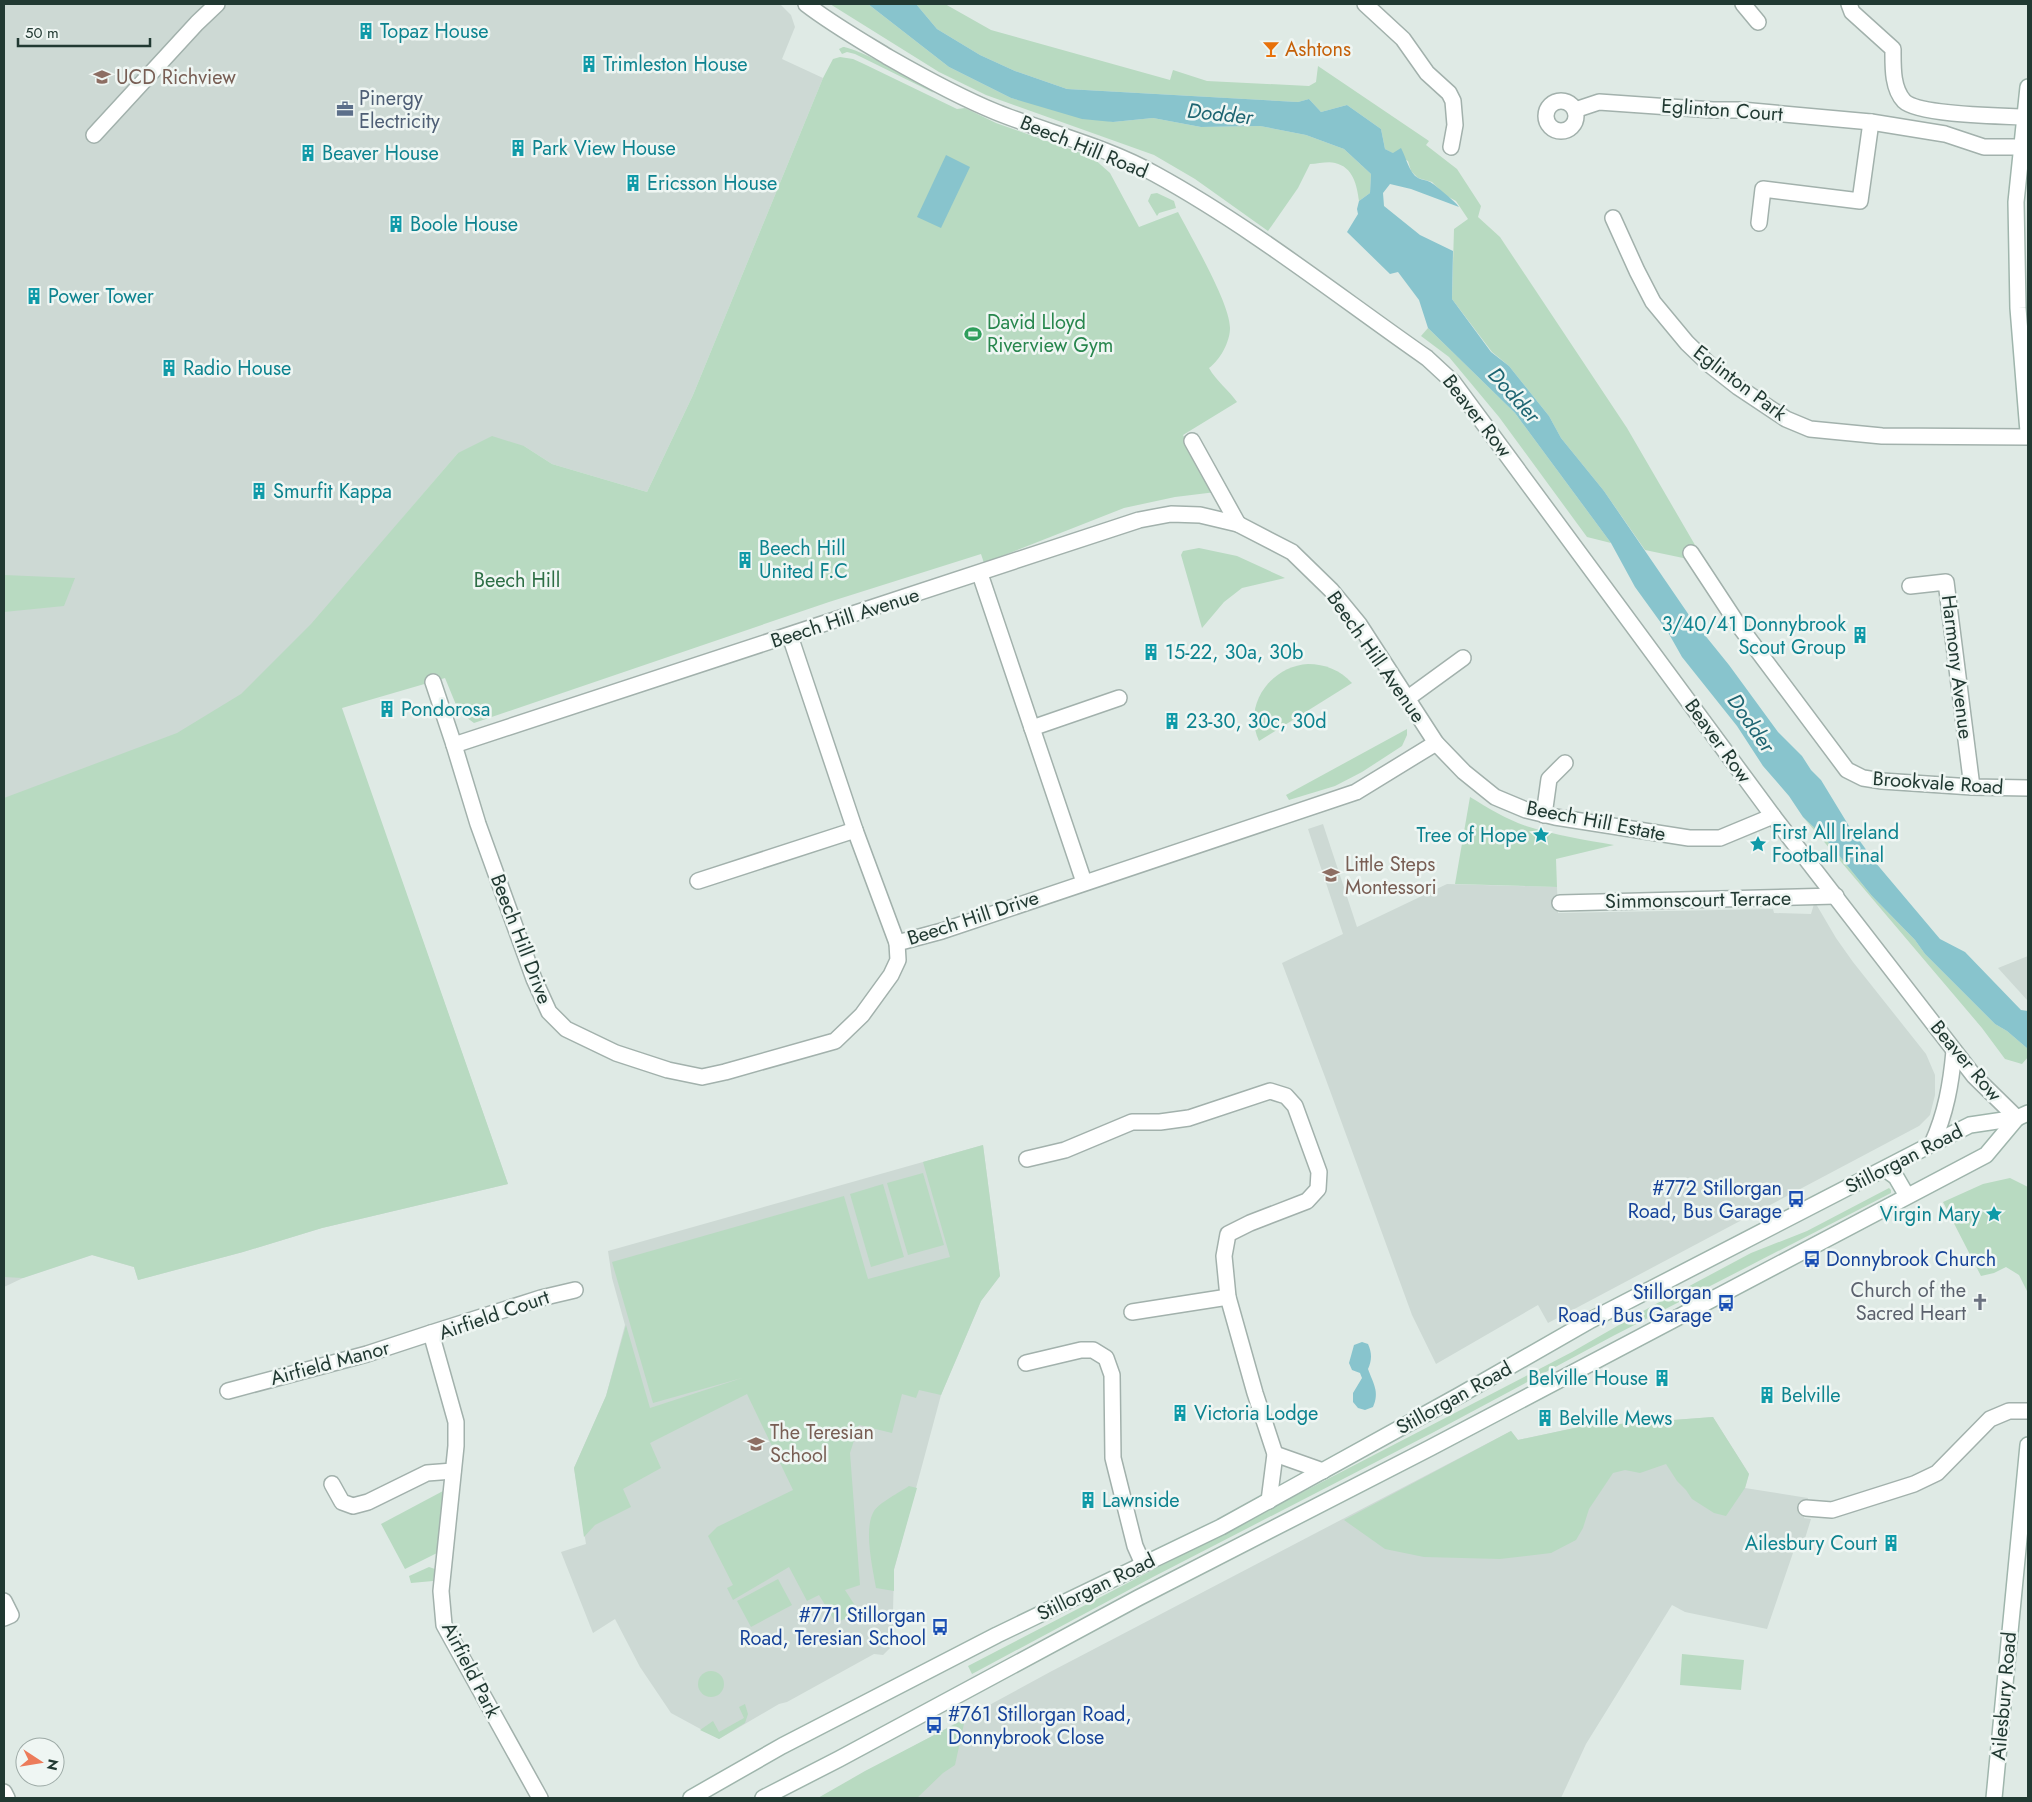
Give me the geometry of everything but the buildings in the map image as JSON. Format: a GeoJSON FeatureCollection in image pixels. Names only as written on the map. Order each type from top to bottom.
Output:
{"type":"FeatureCollection","features":[{"type":"Feature","properties":{"kind":"street"},"geometry":{"type":"LineString","coordinates":[[94,135],[197,23],[217,4]]}},
{"type":"Feature","properties":{"kind":"street","name":"Beech Hill Road"},"geometry":{"type":"LineString","coordinates":[[806,4],[832,24],[959,96],[995,112],[1126,159],[1154,174],[1241,228],[1428,358]]}},
{"type":"Feature","properties":{"kind":"street"},"geometry":{"type":"LineString","coordinates":[[1365,4],[1403,38],[1427,73],[1450,93],[1453,101],[1455,125],[1451,147]]}},
{"type":"Feature","properties":{"kind":"street"},"geometry":{"type":"LineString","coordinates":[[1743,4],[1758,22]]}},
{"type":"Feature","properties":{"kind":"street"},"geometry":{"type":"LineString","coordinates":[[1849,4],[1852,12],[1893,49],[1893,69],[1896,85],[1903,100],[1911,106],[1963,113],[2025,117]]}},
{"type":"Feature","properties":{"kind":"street"},"geometry":{"type":"LineString","coordinates":[[2028,87],[2016,202],[2018,308],[2028,432]]}},
{"type":"Feature","properties":{"kind":"street","name":"Eglinton Court"},"geometry":{"type":"LineString","coordinates":[[1575,110],[1598,102],[1713,110],[1740,110],[1870,122],[1945,134],[1984,147],[2021,147]]}},
{"type":"Feature","properties":{"kind":"street"},"geometry":{"type":"LineString","coordinates":[[1760,223],[1763,189],[1860,202],[1870,122]]}},
{"type":"Feature","properties":{"kind":"street","name":"Eglinton Park"},"geometry":{"type":"LineString","coordinates":[[1613,218],[1637,271],[1654,302],[1687,343],[1724,376],[1786,419],[1810,429],[1882,436],[2028,437]]}},
{"type":"Feature","properties":{"kind":"street","name":"Beaver Row"},"geometry":{"type":"LineString","coordinates":[[1428,358],[1454,382],[1773,816],[1954,1051],[1981,1084],[2025,1119]]}},
{"type":"Feature","properties":{"kind":"street"},"geometry":{"type":"LineString","coordinates":[[1192,441],[1238,524]]}},
{"type":"Feature","properties":{"kind":"street","name":"Beech Hill Avenue"},"geometry":{"type":"LineString","coordinates":[[454,746],[1139,520],[1170,514],[1200,515],[1238,524],[1292,552],[1331,590],[1359,624],[1436,744]]}},
{"type":"Feature","properties":{"kind":"street","name":"Brookvale Road"},"geometry":{"type":"LineString","coordinates":[[1691,552],[1737,623],[1847,770],[1863,778],[1882,781],[1972,787],[2028,788]]}},
{"type":"Feature","properties":{"kind":"street"},"geometry":{"type":"LineString","coordinates":[[980,574],[1084,882]]}},
{"type":"Feature","properties":{"kind":"street","name":"Harmony Avenue"},"geometry":{"type":"LineString","coordinates":[[1910,586],[1946,582],[1972,787]]}},
{"type":"Feature","properties":{"kind":"street"},"geometry":{"type":"LineString","coordinates":[[790,636],[855,830],[897,942]]}},
{"type":"Feature","properties":{"kind":"street"},"geometry":{"type":"LineString","coordinates":[[1408,698],[1464,658]]}},
{"type":"Feature","properties":{"kind":"street","name":"Beech Hill Drive"},"geometry":{"type":"LineString","coordinates":[[433,682],[478,824],[534,979],[549,1012],[566,1029],[590,1042],[668,1070],[702,1077],[835,1041],[862,1015],[892,975],[898,960],[897,942],[942,931],[1356,792],[1436,744]]}},
{"type":"Feature","properties":{"kind":"street"},"geometry":{"type":"LineString","coordinates":[[1032,728],[1119,698]]}},
{"type":"Feature","properties":{"kind":"street","name":"Beech Hill Estate"},"geometry":{"type":"LineString","coordinates":[[1436,744],[1464,772],[1495,797],[1526,810],[1544,815],[1689,838],[1720,838],[1773,816]]}},
{"type":"Feature","properties":{"kind":"street"},"geometry":{"type":"LineString","coordinates":[[1544,815],[1549,779],[1565,763]]}},
{"type":"Feature","properties":{"kind":"street"},"geometry":{"type":"LineString","coordinates":[[698,881],[855,830]]}},
{"type":"Feature","properties":{"kind":"street","name":"Simmonscourt Terrace"},"geometry":{"type":"LineString","coordinates":[[1560,903],[1836,896]]}},
{"type":"Feature","properties":{"kind":"street"},"geometry":{"type":"LineString","coordinates":[[1932,1144],[1948,1100],[1954,1051]]}},
{"type":"Feature","properties":{"kind":"street"},"geometry":{"type":"LineString","coordinates":[[1027,1159],[1065,1150],[1132,1122],[1160,1122],[1189,1118],[1270,1091],[1286,1096],[1295,1106],[1319,1172],[1318,1189],[1308,1201],[1250,1223],[1228,1234],[1224,1256],[1228,1297],[1255,1393],[1275,1454],[1269,1501]]}},
{"type":"Feature","properties":{"kind":"street","name":"Stillorgan Road"},"geometry":{"type":"LineString","coordinates":[[691,1798],[782,1746],[896,1687],[1143,1564],[1221,1528],[1591,1320],[1932,1144],[1970,1125],[2025,1119]]}},
{"type":"Feature","properties":{"kind":"street","name":"Stillorgan Road"},"geometry":{"type":"LineString","coordinates":[[763,1798],[847,1755],[1138,1598],[1421,1453],[1986,1155],[2025,1119]]}},
{"type":"Feature","properties":{"kind":"street"},"geometry":{"type":"LineString","coordinates":[[1885,1169],[1896,1177],[1907,1196]]}},
{"type":"Feature","properties":{"kind":"street","name":"Airfield Court"},"geometry":{"type":"LineString","coordinates":[[453,1471],[456,1422],[431,1333],[541,1298],[575,1290]]}},
{"type":"Feature","properties":{"kind":"street"},"geometry":{"type":"LineString","coordinates":[[1132,1312],[1228,1297]]}},
{"type":"Feature","properties":{"kind":"street","name":"Airfield Manor"},"geometry":{"type":"LineString","coordinates":[[228,1390],[367,1354],[431,1333]]}},
{"type":"Feature","properties":{"kind":"street"},"geometry":{"type":"LineString","coordinates":[[1026,1363],[1081,1350],[1093,1350],[1106,1358],[1112,1375],[1113,1458],[1135,1546],[1143,1564]]}},
{"type":"Feature","properties":{"kind":"street"},"geometry":{"type":"LineString","coordinates":[[1806,1508],[1832,1510],[1914,1484],[1937,1473],[1990,1419],[2009,1411],[2028,1411]]}},
{"type":"Feature","properties":{"kind":"street","name":"Ailesbury Road"},"geometry":{"type":"LineString","coordinates":[[1994,1798],[2028,1445]]}},
{"type":"Feature","properties":{"kind":"street"},"geometry":{"type":"LineString","coordinates":[[1275,1454],[1323,1470]]}},
{"type":"Feature","properties":{"kind":"street"},"geometry":{"type":"LineString","coordinates":[[332,1484],[342,1502],[353,1506],[368,1502],[427,1473],[453,1471]]}},
{"type":"Feature","properties":{"kind":"street","name":"Airfield Park"},"geometry":{"type":"LineString","coordinates":[[453,1471],[441,1591],[444,1625],[540,1798]]}},
{"type":"Feature","properties":{"kind":"street"},"geometry":{"type":"LineString","coordinates":[[4,1601],[11,1615],[4,1618]]}},
{"type":"Feature","properties":{"kind":"street"},"geometry":{"type":"LineString","coordinates":[[4,1792],[7,1798]]}},
{"type":"Feature","properties":{"kind":"shaded area"},"geometry":{"type":"Polygon","coordinates":[[[4,4],[780,4],[791,15],[795,27],[782,59],[823,78],[693,395],[647,492],[552,464],[524,446],[458,453],[400,521],[341,708],[508,1184],[322,1228],[243,1252],[138,1280],[134,1267],[92,1255],[23,1278],[4,1287],[4,4]]]}},
{"type":"Feature","properties":{"kind":"shaded area"},"geometry":{"type":"Polygon","coordinates":[[[1323,824],[1357,927],[1447,884],[1557,887],[1558,913],[1773,909],[1774,913],[1811,914],[1814,904],[1816,904],[1853,962],[1926,1054],[1935,1075],[1935,1095],[1930,1115],[1919,1126],[1548,1323],[1538,1305],[1436,1364],[1412,1315],[1282,963],[1343,934],[1308,829],[1323,824]]]}},
{"type":"Feature","properties":{"kind":"shaded area"},"geometry":{"type":"Polygon","coordinates":[[[2028,956],[2028,1001],[1998,968],[2028,956]]]}},
{"type":"Feature","properties":{"kind":"shaded area","name":"The Teresian School"},"geometry":{"type":"Polygon","coordinates":[[[983,1145],[1000,1276],[981,1301],[941,1395],[894,1570],[893,1612],[896,1642],[883,1655],[874,1654],[787,1702],[779,1704],[719,1739],[671,1713],[640,1667],[615,1619],[593,1633],[561,1552],[586,1544],[574,1468],[606,1396],[625,1325],[612,1278],[608,1251],[983,1145]]]}},
{"type":"Feature","properties":{"kind":"shaded area"},"geometry":{"type":"Polygon","coordinates":[[[1713,1417],[1749,1474],[1745,1488],[1808,1498],[1804,1518],[1811,1519],[1802,1548],[1795,1547],[1767,1629],[1685,1612],[1672,1605],[1586,1744],[1561,1798],[818,1798],[1050,1672],[1511,1431],[1518,1440],[1579,1427],[1713,1417]]]}},
{"type":"Feature","properties":{"kind":"green space"},"geometry":{"type":"Polygon","coordinates":[[[830,4],[868,4],[949,67],[1011,98],[1113,122],[1153,118],[1201,127],[1260,126],[1306,135],[1344,149],[1371,174],[1370,193],[1359,201],[1353,178],[1346,168],[1341,165],[1329,162],[1310,164],[1298,188],[1268,231],[1195,179],[1154,155],[986,95],[939,72],[830,4]]]}},
{"type":"Feature","properties":{"kind":"green space"},"geometry":{"type":"Polygon","coordinates":[[[916,4],[945,4],[991,30],[1170,80],[1173,70],[1207,81],[1309,86],[1316,82],[1318,66],[1429,141],[1426,145],[1457,169],[1481,206],[1478,217],[1500,237],[1627,428],[1695,545],[1688,559],[1645,550],[1604,491],[1561,438],[1549,416],[1509,366],[1492,352],[1452,299],[1454,229],[1468,219],[1456,201],[1445,195],[1432,182],[1418,178],[1411,171],[1408,161],[1385,149],[1381,129],[1347,105],[1321,112],[1309,99],[1298,102],[1067,89],[1015,71],[980,55],[937,29],[916,4]]]}},
{"type":"Feature","properties":{"kind":"green space"},"geometry":{"type":"Polygon","coordinates":[[[843,47],[891,67],[919,82],[934,93],[855,54],[847,52],[842,54],[839,49],[843,47]]]}},
{"type":"Feature","properties":{"kind":"green space","name":"Beech Hill"},"geometry":{"type":"Polygon","coordinates":[[[840,57],[853,59],[957,109],[965,108],[996,123],[1092,157],[1110,173],[1139,227],[1178,212],[1217,287],[1224,303],[1230,328],[1224,350],[1209,368],[1237,402],[1183,435],[1216,492],[1175,497],[1124,508],[984,563],[981,554],[829,602],[474,723],[459,712],[445,678],[342,708],[508,1184],[322,1228],[243,1252],[138,1280],[134,1267],[92,1255],[23,1278],[4,1277],[4,798],[177,733],[241,694],[311,624],[458,453],[492,436],[524,446],[552,464],[647,492],[693,395],[823,78],[833,59],[840,57]]]}},
{"type":"Feature","properties":{"kind":"green space"},"geometry":{"type":"Polygon","coordinates":[[[1157,193],[1174,201],[1176,208],[1159,213],[1157,216],[1148,201],[1151,194],[1157,193]]]}},
{"type":"Feature","properties":{"kind":"green space"},"geometry":{"type":"Polygon","coordinates":[[[1428,328],[1515,413],[1611,543],[1587,537],[1499,417],[1449,357],[1421,336],[1428,328]]]}},
{"type":"Feature","properties":{"kind":"green space"},"geometry":{"type":"Polygon","coordinates":[[[1199,548],[1237,556],[1285,578],[1242,588],[1224,602],[1202,628],[1181,555],[1183,551],[1199,548]]]}},
{"type":"Feature","properties":{"kind":"green space"},"geometry":{"type":"Polygon","coordinates":[[[4,575],[75,578],[64,606],[4,612],[4,575]]]}},
{"type":"Feature","properties":{"kind":"green space"},"geometry":{"type":"Polygon","coordinates":[[[1308,664],[1332,669],[1352,683],[1259,741],[1254,714],[1257,701],[1263,690],[1282,672],[1295,666],[1308,664]]]}},
{"type":"Feature","properties":{"kind":"green space"},"geometry":{"type":"Polygon","coordinates":[[[1407,729],[1407,735],[1402,746],[1362,772],[1335,786],[1289,800],[1286,795],[1407,729]]]}},
{"type":"Feature","properties":{"kind":"green space"},"geometry":{"type":"Polygon","coordinates":[[[1470,797],[1504,817],[1526,826],[1559,835],[1614,845],[1556,859],[1557,887],[1455,884],[1470,797]]]}},
{"type":"Feature","properties":{"kind":"green space"},"geometry":{"type":"Polygon","coordinates":[[[1803,817],[1824,837],[1872,896],[1915,940],[1925,954],[1995,1024],[2007,1031],[2028,1049],[2028,1057],[2022,1064],[2005,1059],[1982,1028],[1803,817]]]}},
{"type":"Feature","properties":{"kind":"green space"},"geometry":{"type":"Polygon","coordinates":[[[983,1145],[1000,1276],[981,1301],[941,1395],[919,1390],[916,1398],[902,1394],[892,1433],[859,1425],[850,1453],[860,1585],[845,1590],[856,1607],[852,1610],[854,1614],[836,1623],[819,1595],[807,1601],[789,1567],[733,1600],[727,1588],[733,1585],[708,1536],[717,1527],[793,1490],[747,1394],[650,1443],[661,1468],[623,1489],[631,1507],[595,1525],[584,1537],[574,1468],[606,1396],[626,1325],[650,1408],[742,1378],[653,1403],[612,1262],[844,1196],[868,1279],[950,1257],[923,1162],[983,1145]]]}},
{"type":"Feature","properties":{"kind":"green space"},"geometry":{"type":"Polygon","coordinates":[[[923,1173],[944,1245],[908,1255],[887,1183],[923,1173]]]}},
{"type":"Feature","properties":{"kind":"green space"},"geometry":{"type":"Polygon","coordinates":[[[2010,1178],[2028,1187],[2028,1293],[2019,1275],[2006,1267],[1994,1273],[1981,1276],[1943,1202],[1983,1184],[2010,1178]]]}},
{"type":"Feature","properties":{"kind":"green space"},"geometry":{"type":"Polygon","coordinates":[[[883,1184],[904,1257],[871,1267],[850,1194],[883,1184]]]}},
{"type":"Feature","properties":{"kind":"green space"},"geometry":{"type":"Polygon","coordinates":[[[1889,1188],[1891,1193],[1613,1336],[972,1674],[968,1666],[1572,1352],[1652,1306],[1751,1253],[1807,1231],[1889,1188]]]}},
{"type":"Feature","properties":{"kind":"green space"},"geometry":{"type":"Polygon","coordinates":[[[1713,1417],[1749,1474],[1745,1488],[1726,1516],[1714,1513],[1692,1499],[1666,1464],[1640,1473],[1625,1470],[1613,1473],[1589,1509],[1583,1528],[1576,1540],[1551,1553],[1500,1559],[1424,1557],[1385,1549],[1344,1520],[1511,1431],[1518,1440],[1579,1427],[1713,1417]]]}},
{"type":"Feature","properties":{"kind":"green space"},"geometry":{"type":"Polygon","coordinates":[[[909,1486],[917,1488],[894,1569],[894,1591],[876,1588],[869,1538],[871,1519],[874,1511],[880,1505],[909,1486]]]}},
{"type":"Feature","properties":{"kind":"green space"},"geometry":{"type":"Polygon","coordinates":[[[443,1491],[437,1553],[405,1569],[381,1524],[443,1491]]]}},
{"type":"Feature","properties":{"kind":"green space"},"geometry":{"type":"Polygon","coordinates":[[[429,1567],[435,1569],[433,1581],[411,1583],[409,1576],[429,1567]]]}},
{"type":"Feature","properties":{"kind":"green space"},"geometry":{"type":"Polygon","coordinates":[[[778,1579],[792,1605],[751,1627],[737,1601],[778,1579]]]}},
{"type":"Feature","properties":{"kind":"green space"},"geometry":{"type":"Polygon","coordinates":[[[1682,1654],[1744,1660],[1741,1690],[1680,1685],[1682,1654]]]}},
{"type":"Feature","properties":{"kind":"green space"},"geometry":{"type":"Polygon","coordinates":[[[711,1671],[720,1675],[724,1684],[720,1693],[711,1697],[702,1693],[698,1684],[702,1675],[711,1671]]]}},
{"type":"Feature","properties":{"kind":"green space"},"geometry":{"type":"Polygon","coordinates":[[[745,1704],[748,1714],[745,1723],[719,1739],[700,1730],[713,1721],[719,1732],[744,1718],[739,1707],[745,1704]]]}},
{"type":"Feature","properties":{"kind":"green space"},"geometry":{"type":"Polygon","coordinates":[[[965,1719],[955,1765],[943,1773],[917,1798],[818,1798],[865,1771],[965,1719]]]}},
{"type":"Feature","properties":{"kind":"water","name":"Dodder"},"geometry":{"type":"Polygon","coordinates":[[[868,4],[916,4],[937,29],[980,55],[1015,71],[1067,89],[1298,102],[1309,99],[1321,112],[1347,105],[1381,129],[1385,149],[1393,153],[1401,148],[1415,176],[1432,183],[1459,207],[1411,189],[1390,184],[1383,193],[1384,206],[1420,235],[1453,251],[1452,299],[1491,352],[1509,366],[1549,416],[1561,438],[1604,491],[1691,618],[1729,665],[1778,732],[1802,756],[1811,770],[1821,780],[1849,826],[1875,862],[1940,939],[1965,952],[2021,1010],[2028,1011],[2028,1049],[2007,1031],[1995,1024],[1925,954],[1915,940],[1872,896],[1824,837],[1803,817],[1789,796],[1763,766],[1737,726],[1682,657],[1669,634],[1635,587],[1611,543],[1515,413],[1428,328],[1419,300],[1398,272],[1390,274],[1347,232],[1358,214],[1359,201],[1370,193],[1371,174],[1344,149],[1306,135],[1260,126],[1201,127],[1153,118],[1113,122],[1082,119],[1011,98],[949,67],[868,4]]]}},
{"type":"Feature","properties":{"kind":"water"},"geometry":{"type":"Polygon","coordinates":[[[946,155],[970,167],[941,228],[917,217],[946,155]]]}},
{"type":"Feature","properties":{"kind":"water"},"geometry":{"type":"Polygon","coordinates":[[[1362,1342],[1368,1344],[1370,1350],[1371,1360],[1368,1369],[1376,1392],[1373,1407],[1365,1410],[1358,1408],[1353,1402],[1353,1393],[1362,1378],[1360,1373],[1352,1370],[1349,1363],[1354,1345],[1362,1342]]]}},
{"type":"Feature","properties":{"kind":"place","name":"Topaz House"},"geometry":{"type":"Point","coordinates":[366,31]}},
{"type":"Feature","properties":{"kind":"place","name":"Ashtons"},"geometry":{"type":"Point","coordinates":[1271,49]}},
{"type":"Feature","properties":{"kind":"place","name":"Trimleston House"},"geometry":{"type":"Point","coordinates":[589,64]}},
{"type":"Feature","properties":{"kind":"place","name":"UCD Richview"},"geometry":{"type":"Point","coordinates":[102,77]}},
{"type":"Feature","properties":{"kind":"place","name":"Pinergy Electricity"},"geometry":{"type":"Point","coordinates":[345,109]}},
{"type":"Feature","properties":{"kind":"place","name":"Park View House"},"geometry":{"type":"Point","coordinates":[518,148]}},
{"type":"Feature","properties":{"kind":"place","name":"Beaver House"},"geometry":{"type":"Point","coordinates":[308,153]}},
{"type":"Feature","properties":{"kind":"place","name":"Ericsson House"},"geometry":{"type":"Point","coordinates":[633,183]}},
{"type":"Feature","properties":{"kind":"place","name":"Boole House"},"geometry":{"type":"Point","coordinates":[396,224]}},
{"type":"Feature","properties":{"kind":"place","name":"Power Tower"},"geometry":{"type":"Point","coordinates":[34,296]}},
{"type":"Feature","properties":{"kind":"place","name":"David Lloyd Riverview Gym"},"geometry":{"type":"Point","coordinates":[973,334]}},
{"type":"Feature","properties":{"kind":"place","name":"Radio House"},"geometry":{"type":"Point","coordinates":[169,368]}},
{"type":"Feature","properties":{"kind":"place","name":"Smurfit Kappa"},"geometry":{"type":"Point","coordinates":[259,491]}},
{"type":"Feature","properties":{"kind":"place","name":"Beech Hill United F.C"},"geometry":{"type":"Point","coordinates":[745,560]}},
{"type":"Feature","properties":{"kind":"place","name":"3/40/41 Donnybrook Scout Group"},"geometry":{"type":"Point","coordinates":[1860,635]}},
{"type":"Feature","properties":{"kind":"place","name":"15-22, 30a, 30b"},"geometry":{"type":"Point","coordinates":[1151,652]}},
{"type":"Feature","properties":{"kind":"place","name":"Pondorosa"},"geometry":{"type":"Point","coordinates":[387,709]}},
{"type":"Feature","properties":{"kind":"place","name":"23-30, 30c, 30d"},"geometry":{"type":"Point","coordinates":[1172,721]}},
{"type":"Feature","properties":{"kind":"place","name":"Tree of Hope"},"geometry":{"type":"Point","coordinates":[1541,835]}},
{"type":"Feature","properties":{"kind":"place","name":"First All Ireland Football Final"},"geometry":{"type":"Point","coordinates":[1758,844]}},
{"type":"Feature","properties":{"kind":"place","name":"Little Steps Montessori"},"geometry":{"type":"Point","coordinates":[1331,875]}},
{"type":"Feature","properties":{"kind":"place","name":"#772 Stillorgan Road, Bus Garage"},"geometry":{"type":"Point","coordinates":[1796,1199]}},
{"type":"Feature","properties":{"kind":"place","name":"Virgin Mary"},"geometry":{"type":"Point","coordinates":[1994,1214]}},
{"type":"Feature","properties":{"kind":"place","name":"Donnybrook Church"},"geometry":{"type":"Point","coordinates":[1812,1259]}},
{"type":"Feature","properties":{"kind":"place","name":"Church of the Sacred Heart"},"geometry":{"type":"Point","coordinates":[1980,1302]}},
{"type":"Feature","properties":{"kind":"place","name":"Stillorgan Road, Bus Garage"},"geometry":{"type":"Point","coordinates":[1726,1303]}},
{"type":"Feature","properties":{"kind":"place","name":"Belville House"},"geometry":{"type":"Point","coordinates":[1662,1378]}},
{"type":"Feature","properties":{"kind":"place","name":"Belville"},"geometry":{"type":"Point","coordinates":[1767,1395]}},
{"type":"Feature","properties":{"kind":"place","name":"Victoria Lodge"},"geometry":{"type":"Point","coordinates":[1180,1413]}},
{"type":"Feature","properties":{"kind":"place","name":"Belville Mews"},"geometry":{"type":"Point","coordinates":[1545,1418]}},
{"type":"Feature","properties":{"kind":"place","name":"The Teresian School"},"geometry":{"type":"Point","coordinates":[756,1444]}},
{"type":"Feature","properties":{"kind":"place","name":"Lawnside"},"geometry":{"type":"Point","coordinates":[1088,1500]}},
{"type":"Feature","properties":{"kind":"place","name":"Ailesbury Court"},"geometry":{"type":"Point","coordinates":[1891,1543]}},
{"type":"Feature","properties":{"kind":"place","name":"#771 Stillorgan Road, Teresian School"},"geometry":{"type":"Point","coordinates":[940,1627]}},
{"type":"Feature","properties":{"kind":"place","name":"#761 Stillorgan Road, Donnybrook Close"},"geometry":{"type":"Point","coordinates":[934,1725]}}]}
